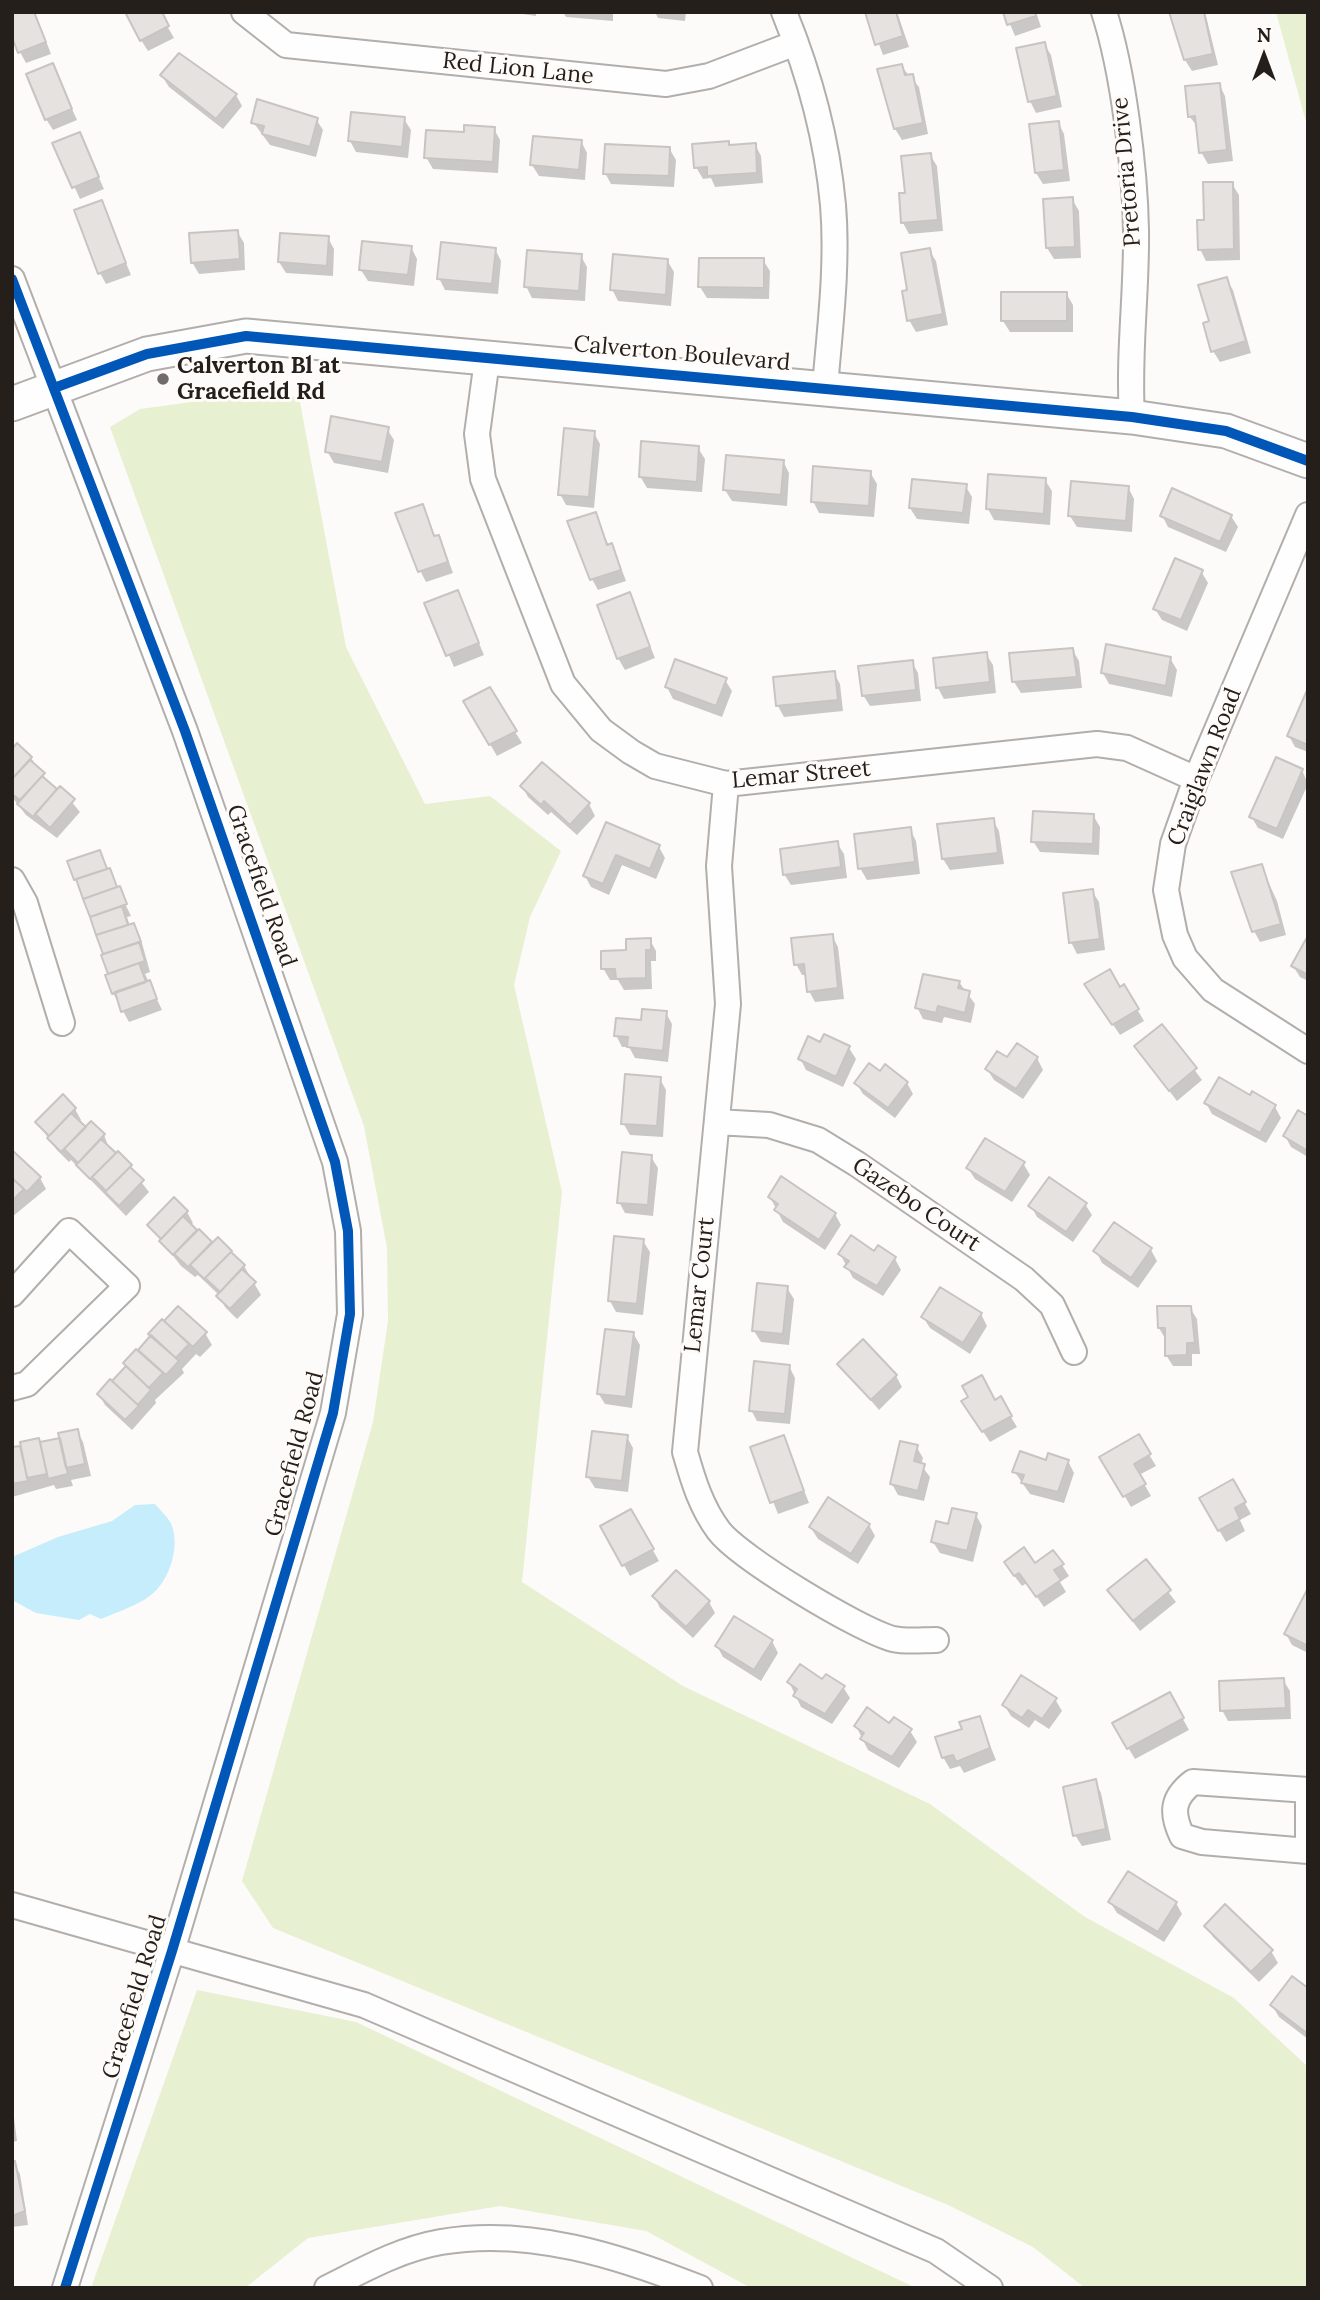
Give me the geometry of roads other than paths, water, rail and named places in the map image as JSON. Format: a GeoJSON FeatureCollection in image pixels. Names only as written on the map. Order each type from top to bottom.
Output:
{"type":"FeatureCollection","features":[{"type":"Feature","properties":{"kind":"street","name":"Red Lion Lane"},"geometry":{"type":"LineString","coordinates":[[244,12],[286,46],[666,84],[709,76],[796,43]]}},
{"type":"Feature","properties":{"kind":"street"},"geometry":{"type":"LineString","coordinates":[[785,12],[818,114],[833,205],[833,296],[825,387]]}},
{"type":"Feature","properties":{"kind":"street","name":"Pretoria Drive"},"geometry":{"type":"LineString","coordinates":[[1104,12],[1125,114],[1136,229],[1129,378],[1132,417]]}},
{"type":"Feature","properties":{"kind":"street","name":"Gracefield Road"},"geometry":{"type":"LineString","coordinates":[[12,279],[212,810],[335,1163],[348,1231],[350,1314],[332,1413],[172,1951],[65,2288]]}},
{"type":"Feature","properties":{"kind":"street","name":"Calverton Boulevard"},"geometry":{"type":"LineString","coordinates":[[12,404],[147,355],[246,336],[1132,417],[1226,431],[1308,461]]}},
{"type":"Feature","properties":{"kind":"street","name":"Lemar Street"},"geometry":{"type":"LineString","coordinates":[[486,360],[477,434],[483,479],[563,684],[601,730],[631,752],[655,766],[726,784],[1097,744],[1127,748],[1196,779]]}},
{"type":"Feature","properties":{"kind":"street","name":"Craiglawn Road"},"geometry":{"type":"LineString","coordinates":[[1308,515],[1196,779],[1172,844],[1166,890],[1175,935],[1185,958],[1213,990],[1308,1051]]}},
{"type":"Feature","properties":{"kind":"street","name":"Lemar Court"},"geometry":{"type":"LineString","coordinates":[[726,784],[719,866],[728,1004],[685,1452],[696,1491],[719,1531],[741,1551],[833,1611],[893,1639],[936,1640]]}},
{"type":"Feature","properties":{"kind":"street"},"geometry":{"type":"LineString","coordinates":[[12,880],[25,903],[62,1023]]}},
{"type":"Feature","properties":{"kind":"street","name":"Gazebo Court"},"geometry":{"type":"LineString","coordinates":[[717,1122],[769,1125],[818,1140],[857,1164],[1024,1279],[1052,1306],[1074,1352]]}},
{"type":"Feature","properties":{"kind":"street"},"geometry":{"type":"LineString","coordinates":[[12,1294],[69,1231],[127,1286],[27,1384],[12,1388]]}},
{"type":"Feature","properties":{"kind":"street"},"geometry":{"type":"LineString","coordinates":[[1308,1790],[1193,1782],[1179,1793],[1173,1816],[1182,1836],[1202,1842],[1308,1851]]}},
{"type":"Feature","properties":{"kind":"street"},"geometry":{"type":"LineString","coordinates":[[1308,1798],[1308,1844]]}},
{"type":"Feature","properties":{"kind":"street"},"geometry":{"type":"LineString","coordinates":[[12,1905],[364,2006],[936,2251],[990,2288]]}},
{"type":"Feature","properties":{"kind":"street"},"geometry":{"type":"LineString","coordinates":[[327,2288],[383,2260],[440,2242],[494,2238],[559,2245],[610,2256],[700,2288]]}},
{"type":"Feature","properties":{"kind":"water"},"geometry":{"type":"Polygon","coordinates":[[[155,1504],[171,1523],[175,1544],[168,1573],[151,1595],[133,1606],[101,1619],[90,1614],[79,1620],[36,1613],[12,1600],[12,1557],[58,1537],[112,1521],[135,1505],[155,1504]]]}},
{"type":"Feature","properties":{"kind":"place","name":"Calverton Bl at Gracefield Rd"},"geometry":{"type":"Point","coordinates":[163,379]}}]}
